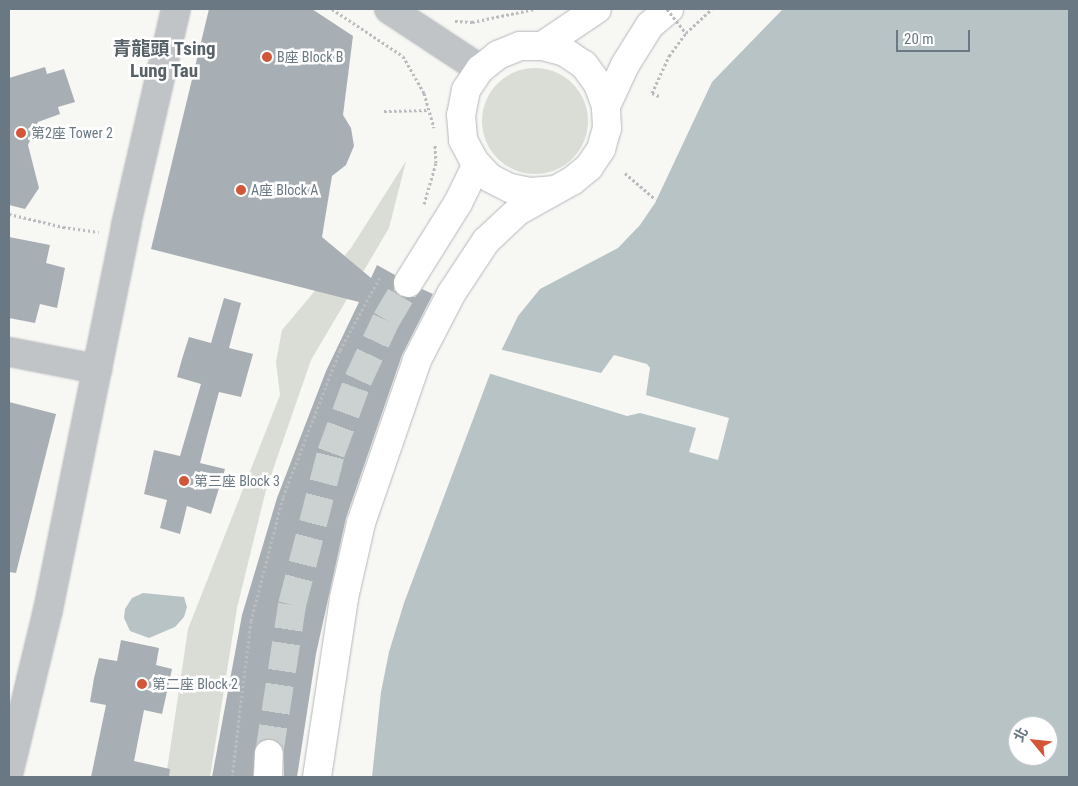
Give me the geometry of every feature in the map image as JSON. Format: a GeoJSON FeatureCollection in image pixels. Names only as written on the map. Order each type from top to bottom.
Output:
{"type":"FeatureCollection","features":[{"type":"Feature","properties":{"kind":"main road"},"geometry":{"type":"LineString","coordinates":[[542,46],[598,9]]}},
{"type":"Feature","properties":{"kind":"main road"},"geometry":{"type":"LineString","coordinates":[[606,106],[625,65],[650,25],[668,9]]}},
{"type":"Feature","properties":{"kind":"main road"},"geometry":{"type":"LineString","coordinates":[[316,777],[344,598],[361,524],[417,360],[452,294],[486,241],[518,211],[552,190],[572,181],[589,167],[601,149],[607,128],[606,106],[598,84],[584,65],[565,52],[542,46],[513,49],[498,54],[480,69],[466,90],[461,115],[463,140],[477,164],[490,178],[510,188],[531,192],[552,190]]}},
{"type":"Feature","properties":{"kind":"main road"},"geometry":{"type":"LineString","coordinates":[[408,283],[458,203],[477,164]]}},
{"type":"Feature","properties":{"kind":"street"},"geometry":{"type":"LineString","coordinates":[[9,771],[15,725],[48,610],[97,369],[114,236],[176,9]]}},
{"type":"Feature","properties":{"kind":"street"},"geometry":{"type":"LineString","coordinates":[[389,9],[480,69]]}},
{"type":"Feature","properties":{"kind":"street"},"geometry":{"type":"LineString","coordinates":[[9,352],[97,369]]}},
{"type":"Feature","properties":{"kind":"path"},"geometry":{"type":"LineString","coordinates":[[332,9],[403,56],[424,93],[435,132]]}},
{"type":"Feature","properties":{"kind":"path"},"geometry":{"type":"LineString","coordinates":[[451,20],[472,22],[535,9]]}},
{"type":"Feature","properties":{"kind":"path"},"geometry":{"type":"LineString","coordinates":[[668,9],[686,33]]}},
{"type":"Feature","properties":{"kind":"path"},"geometry":{"type":"LineString","coordinates":[[659,96],[652,92],[669,56],[686,33],[712,9]]}},
{"type":"Feature","properties":{"kind":"path"},"geometry":{"type":"LineString","coordinates":[[384,111],[429,110]]}},
{"type":"Feature","properties":{"kind":"path"},"geometry":{"type":"LineString","coordinates":[[421,210],[436,163],[435,140]]}},
{"type":"Feature","properties":{"kind":"path"},"geometry":{"type":"LineString","coordinates":[[625,173],[655,199]]}},
{"type":"Feature","properties":{"kind":"path"},"geometry":{"type":"LineString","coordinates":[[9,214],[63,227],[114,236]]}},
{"type":"Feature","properties":{"kind":"path"},"geometry":{"type":"LineString","coordinates":[[232,777],[251,620],[283,498],[340,350],[384,272]]}},
{"type":"Feature","properties":{"kind":"shaded area"},"geometry":{"type":"Polygon","coordinates":[[[783,9],[1069,9],[1069,777],[372,777],[381,692],[389,652],[404,603],[490,374],[518,316],[540,289],[618,248],[640,225],[655,203],[712,82],[783,9]]]}},
{"type":"Feature","properties":{"kind":"shaded area"},"geometry":{"type":"Polygon","coordinates":[[[535,68],[555,72],[573,83],[584,101],[588,121],[584,141],[573,159],[555,170],[535,174],[515,170],[497,159],[486,141],[482,121],[486,101],[497,83],[515,72],[535,68]]]}},
{"type":"Feature","properties":{"kind":"shaded area"},"geometry":{"type":"Polygon","coordinates":[[[406,161],[389,228],[311,360],[266,490],[237,608],[210,777],[166,777],[188,629],[280,395],[276,362],[282,330],[351,248],[406,161]]]}},
{"type":"Feature","properties":{"kind":"shaded area"},"geometry":{"type":"Polygon","coordinates":[[[143,593],[184,597],[187,607],[184,617],[175,627],[149,638],[130,631],[124,618],[125,609],[132,598],[143,593]]]}},
{"type":"Feature","properties":{"kind":"pier"},"geometry":{"type":"Polygon","coordinates":[[[498,349],[601,373],[614,355],[647,364],[650,368],[646,395],[729,418],[718,460],[689,452],[696,428],[640,413],[627,416],[488,373],[498,349]]]}},
{"type":"Feature","properties":{"kind":"building"},"geometry":{"type":"Polygon","coordinates":[[[209,9],[312,9],[353,36],[343,115],[351,128],[354,146],[346,165],[332,176],[322,237],[371,278],[377,265],[395,275],[394,290],[400,296],[415,297],[422,289],[433,294],[402,355],[346,518],[316,654],[297,777],[284,777],[283,747],[269,738],[256,746],[253,777],[212,777],[242,615],[277,498],[326,371],[359,302],[151,249],[209,9]]]}},
{"type":"Feature","properties":{"kind":"building","name":"第2座 Tower 2"},"geometry":{"type":"Polygon","coordinates":[[[45,67],[47,74],[64,69],[75,102],[58,107],[60,114],[38,122],[28,145],[39,188],[25,209],[9,205],[9,78],[45,67]]]}},
{"type":"Feature","properties":{"kind":"building"},"geometry":{"type":"Polygon","coordinates":[[[9,237],[50,245],[46,263],[65,268],[57,308],[40,304],[35,323],[9,318],[9,237]]]}},
{"type":"Feature","properties":{"kind":"building"},"geometry":{"type":"Polygon","coordinates":[[[224,298],[241,303],[229,348],[253,354],[241,397],[219,392],[207,436],[200,463],[225,469],[211,514],[187,506],[180,534],[160,528],[167,500],[144,494],[154,450],[180,456],[201,384],[177,377],[182,359],[189,337],[211,343],[224,298]]]}},
{"type":"Feature","properties":{"kind":"building"},"geometry":{"type":"Polygon","coordinates":[[[9,402],[56,414],[16,573],[9,572],[9,402]]]}},
{"type":"Feature","properties":{"kind":"building"},"geometry":{"type":"Polygon","coordinates":[[[121,640],[159,648],[156,665],[172,669],[162,714],[144,710],[134,761],[170,769],[169,777],[91,777],[106,705],[90,702],[94,678],[99,658],[117,661],[121,640]]]}},
{"type":"Feature","properties":{"kind":"tunnel"},"geometry":{"type":"LineString","coordinates":[[269,754],[292,605],[331,453],[358,380],[386,320],[408,283]]}},
{"type":"Feature","properties":{"kind":"place","name":"B座 Block B"},"geometry":{"type":"Point","coordinates":[267,57]}},
{"type":"Feature","properties":{"kind":"place","name":"第2座 Tower 2"},"geometry":{"type":"Point","coordinates":[21,133]}},
{"type":"Feature","properties":{"kind":"place","name":"A座 Block A"},"geometry":{"type":"Point","coordinates":[241,190]}},
{"type":"Feature","properties":{"kind":"place","name":"第三座 Block 3"},"geometry":{"type":"Point","coordinates":[184,481]}},
{"type":"Feature","properties":{"kind":"place","name":"第二座 Block 2"},"geometry":{"type":"Point","coordinates":[142,684]}},
{"type":"Feature","properties":{"kind":"district","name":"青龍頭 Tsing Lung Tau"},"geometry":{"type":"Point","coordinates":[164,60]}}]}
